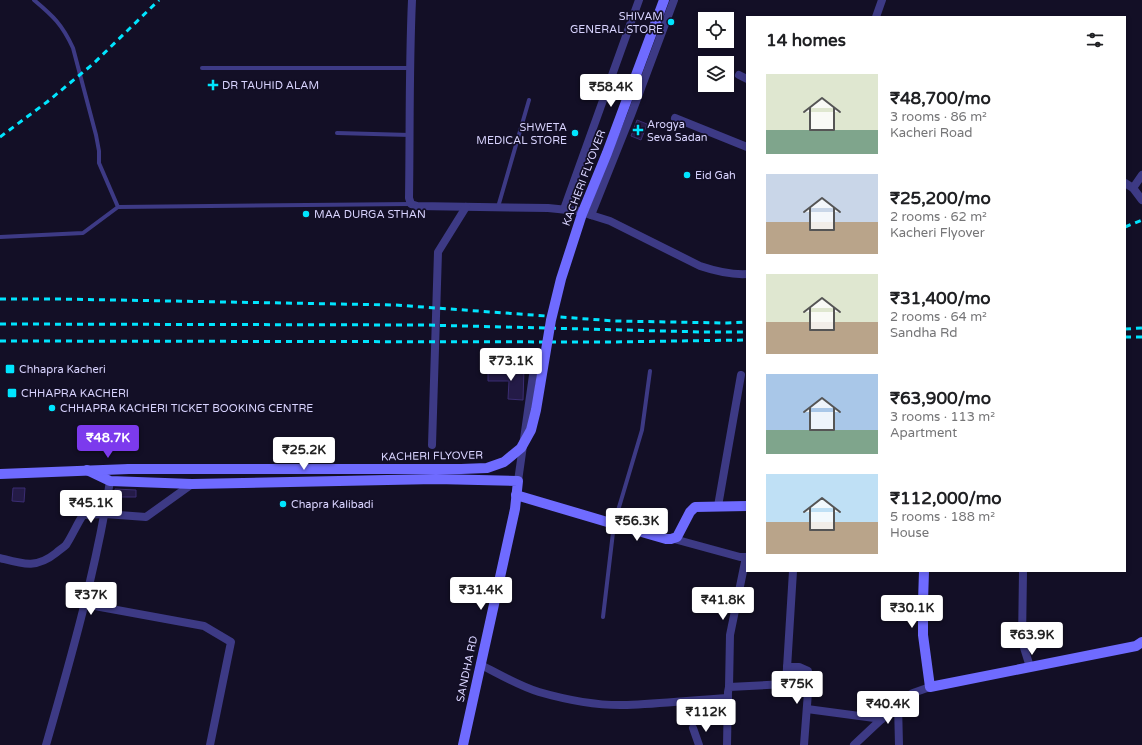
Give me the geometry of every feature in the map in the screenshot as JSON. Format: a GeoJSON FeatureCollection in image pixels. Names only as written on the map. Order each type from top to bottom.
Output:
{"type":"FeatureCollection","features":[{"type":"Feature","properties":{"kind":"street"},"geometry":{"type":"LineString","coordinates":[[412,0],[409,198],[411,204],[417,206],[564,209],[578,211],[610,221],[700,266],[730,274],[746,274]]}},
{"type":"Feature","properties":{"kind":"street"},"geometry":{"type":"LineString","coordinates":[[564,209],[640,0]]}},
{"type":"Feature","properties":{"kind":"street","name":"KACHERI FLYOVER"},"geometry":{"type":"LineString","coordinates":[[0,474],[129,469],[461,469],[487,468],[504,462],[521,448],[531,430],[536,410],[551,320],[564,272],[582,214],[607,153],[664,0]]}},
{"type":"Feature","properties":{"kind":"street"},"geometry":{"type":"LineString","coordinates":[[591,214],[674,0]]}},
{"type":"Feature","properties":{"kind":"street"},"geometry":{"type":"LineString","coordinates":[[876,16],[882,0]]}},
{"type":"Feature","properties":{"kind":"street"},"geometry":{"type":"LineString","coordinates":[[739,75],[746,79]]}},
{"type":"Feature","properties":{"kind":"street"},"geometry":{"type":"LineString","coordinates":[[675,118],[746,147]]}},
{"type":"Feature","properties":{"kind":"street"},"geometry":{"type":"LineString","coordinates":[[1132,188],[1142,175]]}},
{"type":"Feature","properties":{"kind":"street"},"geometry":{"type":"LineString","coordinates":[[1126,184],[1132,188],[1142,200]]}},
{"type":"Feature","properties":{"kind":"street"},"geometry":{"type":"LineString","coordinates":[[432,445],[438,252],[466,207]]}},
{"type":"Feature","properties":{"kind":"street"},"geometry":{"type":"LineString","coordinates":[[87,470],[110,481],[192,484],[436,479],[518,481],[535,361]]}},
{"type":"Feature","properties":{"kind":"street"},"geometry":{"type":"LineString","coordinates":[[718,506],[741,375]]}},
{"type":"Feature","properties":{"kind":"street"},"geometry":{"type":"LineString","coordinates":[[46,745],[75,644],[105,514],[110,481]]}},
{"type":"Feature","properties":{"kind":"street","name":"SANDHA RD"},"geometry":{"type":"LineString","coordinates":[[463,745],[514,509],[518,481]]}},
{"type":"Feature","properties":{"kind":"street"},"geometry":{"type":"LineString","coordinates":[[0,558],[30,564],[48,560],[65,546],[83,515],[105,514],[146,517],[192,484]]}},
{"type":"Feature","properties":{"kind":"street"},"geometry":{"type":"LineString","coordinates":[[516,495],[666,539],[674,538],[740,557],[746,557],[730,635],[727,745]]}},
{"type":"Feature","properties":{"kind":"street"},"geometry":{"type":"LineString","coordinates":[[674,538],[680,533],[692,508],[698,506],[746,506]]}},
{"type":"Feature","properties":{"kind":"street"},"geometry":{"type":"LineString","coordinates":[[729,687],[786,684],[793,572]]}},
{"type":"Feature","properties":{"kind":"street"},"geometry":{"type":"LineString","coordinates":[[924,572],[923,636],[930,687]]}},
{"type":"Feature","properties":{"kind":"street"},"geometry":{"type":"LineString","coordinates":[[1023,572],[1022,641],[1030,667]]}},
{"type":"Feature","properties":{"kind":"street"},"geometry":{"type":"LineString","coordinates":[[84,604],[204,626],[230,642],[210,745]]}},
{"type":"Feature","properties":{"kind":"street"},"geometry":{"type":"LineString","coordinates":[[854,745],[903,699],[913,693],[930,687],[1136,646],[1142,642]]}},
{"type":"Feature","properties":{"kind":"street"},"geometry":{"type":"LineString","coordinates":[[481,665],[538,692],[600,704],[626,705],[728,698]]}},
{"type":"Feature","properties":{"kind":"street"},"geometry":{"type":"LineString","coordinates":[[787,667],[799,667],[808,671],[809,679],[804,745]]}},
{"type":"Feature","properties":{"kind":"street"},"geometry":{"type":"LineString","coordinates":[[898,704],[899,745]]}},
{"type":"Feature","properties":{"kind":"street"},"geometry":{"type":"LineString","coordinates":[[806,709],[882,719]]}},
{"type":"Feature","properties":{"kind":"street"},"geometry":{"type":"LineString","coordinates":[[693,728],[699,745]]}},
{"type":"Feature","properties":{"kind":"lane"},"geometry":{"type":"LineString","coordinates":[[34,0],[61,25],[73,48],[96,135],[99,151],[99,163],[118,207]]}},
{"type":"Feature","properties":{"kind":"lane"},"geometry":{"type":"LineString","coordinates":[[202,68],[410,68]]}},
{"type":"Feature","properties":{"kind":"lane"},"geometry":{"type":"LineString","coordinates":[[498,208],[529,100]]}},
{"type":"Feature","properties":{"kind":"lane"},"geometry":{"type":"LineString","coordinates":[[337,133],[410,135]]}},
{"type":"Feature","properties":{"kind":"lane"},"geometry":{"type":"LineString","coordinates":[[0,237],[83,233],[118,207],[411,204]]}},
{"type":"Feature","properties":{"kind":"lane"},"geometry":{"type":"LineString","coordinates":[[603,617],[614,524],[642,430],[650,371]]}},
{"type":"Feature","properties":{"kind":"building"},"geometry":{"type":"Polygon","coordinates":[[[637,120],[647,124],[641,140],[631,136],[637,120]]]}},
{"type":"Feature","properties":{"kind":"building"},"geometry":{"type":"Polygon","coordinates":[[[512,368],[524,368],[523,400],[508,399],[509,381],[488,381],[488,373],[512,373],[512,368]]]}},
{"type":"Feature","properties":{"kind":"building"},"geometry":{"type":"Polygon","coordinates":[[[13,488],[25,488],[24,502],[12,501],[13,488]]]}},
{"type":"Feature","properties":{"kind":"building"},"geometry":{"type":"Polygon","coordinates":[[[115,489],[136,490],[136,497],[115,497],[115,489]]]}},
{"type":"Feature","properties":{"kind":"building"},"geometry":{"type":"Polygon","coordinates":[[[85,492],[98,492],[98,500],[85,500],[85,492]]]}},
{"type":"Feature","properties":{"kind":"railway"},"geometry":{"type":"LineString","coordinates":[[0,137],[47,102],[93,64],[159,0]]}},
{"type":"Feature","properties":{"kind":"railway"},"geometry":{"type":"LineString","coordinates":[[1126,227],[1142,220]]}},
{"type":"Feature","properties":{"kind":"railway"},"geometry":{"type":"LineString","coordinates":[[0,299],[395,305],[615,321],[746,322]]}},
{"type":"Feature","properties":{"kind":"railway"},"geometry":{"type":"LineString","coordinates":[[0,324],[425,325],[746,332]]}},
{"type":"Feature","properties":{"kind":"railway"},"geometry":{"type":"LineString","coordinates":[[1126,329],[1142,328]]}},
{"type":"Feature","properties":{"kind":"railway"},"geometry":{"type":"LineString","coordinates":[[1126,337],[1142,337]]}},
{"type":"Feature","properties":{"kind":"railway"},"geometry":{"type":"LineString","coordinates":[[0,341],[608,342],[746,340]]}},
{"type":"Feature","properties":{"kind":"place","name":"SHIVAM GENERAL STORE"},"geometry":{"type":"Point","coordinates":[671,22]}},
{"type":"Feature","properties":{"kind":"place","name":"DR TAUHID ALAM"},"geometry":{"type":"Point","coordinates":[213,85]}},
{"type":"Feature","properties":{"kind":"place","name":"Arogya Seva Sadan"},"geometry":{"type":"Point","coordinates":[638,130]}},
{"type":"Feature","properties":{"kind":"place","name":"SHWETA MEDICAL STORE"},"geometry":{"type":"Point","coordinates":[575,133]}},
{"type":"Feature","properties":{"kind":"place","name":"Eid Gah"},"geometry":{"type":"Point","coordinates":[687,175]}},
{"type":"Feature","properties":{"kind":"place","name":"MAA DURGA STHAN"},"geometry":{"type":"Point","coordinates":[306,214]}},
{"type":"Feature","properties":{"kind":"place","name":"Chhapra Kacheri"},"geometry":{"type":"Point","coordinates":[10,369]}},
{"type":"Feature","properties":{"kind":"place","name":"CHHAPRA KACHERI"},"geometry":{"type":"Point","coordinates":[12,393]}},
{"type":"Feature","properties":{"kind":"place","name":"CHHAPRA KACHERI TICKET BOOKING CENTRE"},"geometry":{"type":"Point","coordinates":[52,408]}},
{"type":"Feature","properties":{"kind":"place","name":"Chapra Kalibadi"},"geometry":{"type":"Point","coordinates":[283,504]}}]}
